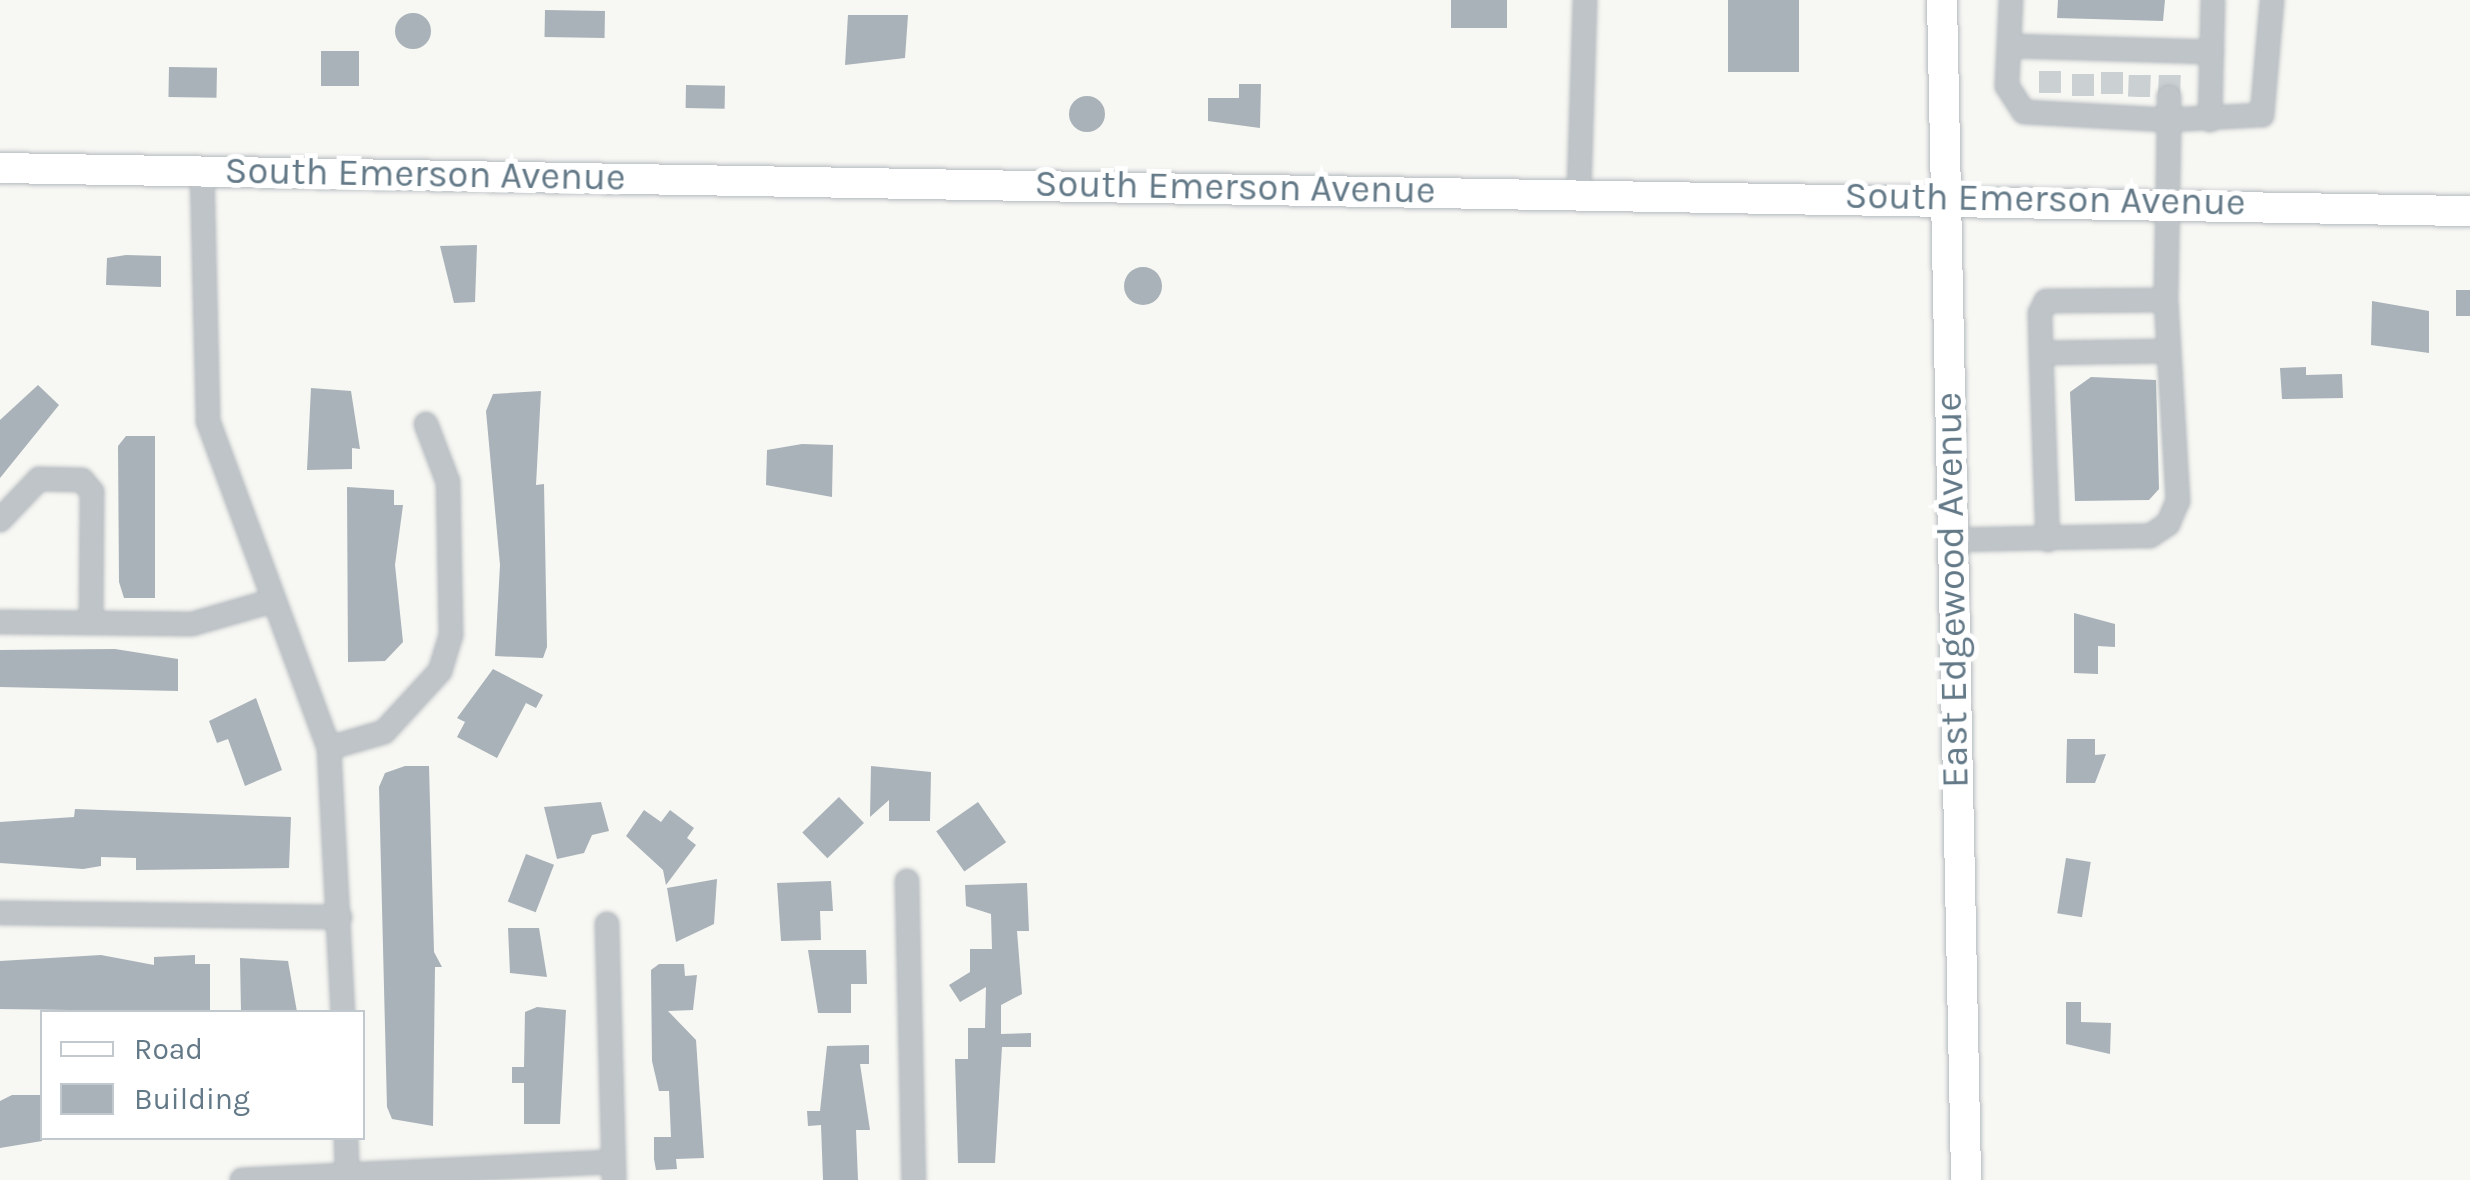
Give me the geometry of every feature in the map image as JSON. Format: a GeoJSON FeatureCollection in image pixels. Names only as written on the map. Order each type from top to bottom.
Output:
{"type":"FeatureCollection","features":[{"type":"Feature","properties":{"kind":"main road","name":"East Edgewood Avenue"},"geometry":{"type":"LineString","coordinates":[[1942,0],[1966,1180]]}},
{"type":"Feature","properties":{"kind":"main road","name":"South Emerson Avenue"},"geometry":{"type":"LineString","coordinates":[[0,168],[1943,195],[2470,210]]}},
{"type":"Feature","properties":{"kind":"street"},"geometry":{"type":"LineString","coordinates":[[1578,192],[1584,0]]}},
{"type":"Feature","properties":{"kind":"street"},"geometry":{"type":"LineString","coordinates":[[2011,0],[2010,102],[2084,59],[2139,108],[2212,52]]}},
{"type":"Feature","properties":{"kind":"street"},"geometry":{"type":"LineString","coordinates":[[2210,120],[2213,0]]}},
{"type":"Feature","properties":{"kind":"street"},"geometry":{"type":"LineString","coordinates":[[2010,46],[2082,106],[2141,60],[2210,120],[2262,115],[2272,0]]}},
{"type":"Feature","properties":{"kind":"street"},"geometry":{"type":"LineString","coordinates":[[1951,540],[2150,536],[2168,524],[2178,501],[2162,201],[2170,85]]}},
{"type":"Feature","properties":{"kind":"street"},"geometry":{"type":"LineString","coordinates":[[202,170],[208,420],[329,748],[343,1010]]}},
{"type":"Feature","properties":{"kind":"street"},"geometry":{"type":"LineString","coordinates":[[2048,540],[2041,353],[2046,301],[2166,300]]}},
{"type":"Feature","properties":{"kind":"street"},"geometry":{"type":"LineString","coordinates":[[2041,353],[2169,351]]}},
{"type":"Feature","properties":{"kind":"street"},"geometry":{"type":"LineString","coordinates":[[329,748],[384,732],[440,671],[451,635],[448,482],[426,424]]}},
{"type":"Feature","properties":{"kind":"street"},"geometry":{"type":"LineString","coordinates":[[0,520],[39,479],[82,480],[92,492],[91,623]]}},
{"type":"Feature","properties":{"kind":"street"},"geometry":{"type":"LineString","coordinates":[[0,622],[192,624],[272,601]]}},
{"type":"Feature","properties":{"kind":"street"},"geometry":{"type":"LineString","coordinates":[[907,881],[914,1180]]}},
{"type":"Feature","properties":{"kind":"street"},"geometry":{"type":"LineString","coordinates":[[0,914],[340,917]]}},
{"type":"Feature","properties":{"kind":"street"},"geometry":{"type":"LineString","coordinates":[[242,1180],[613,1171],[607,924]]}},
{"type":"Feature","properties":{"kind":"street"},"geometry":{"type":"LineString","coordinates":[[346,1140],[347,1175]]}},
{"type":"Feature","properties":{"kind":"building"},"geometry":{"type":"Polygon","coordinates":[[[1451,0],[1507,0],[1507,28],[1451,28],[1451,0]]]}},
{"type":"Feature","properties":{"kind":"building"},"geometry":{"type":"Polygon","coordinates":[[[1728,0],[1799,0],[1799,72],[1728,72],[1728,0]]]}},
{"type":"Feature","properties":{"kind":"building"},"geometry":{"type":"Polygon","coordinates":[[[2058,0],[2165,0],[2163,21],[2057,18],[2058,0]]]}},
{"type":"Feature","properties":{"kind":"building"},"geometry":{"type":"Polygon","coordinates":[[[545,10],[605,11],[605,38],[545,37],[545,10]]]}},
{"type":"Feature","properties":{"kind":"building"},"geometry":{"type":"Polygon","coordinates":[[[413,13],[426,18],[431,31],[426,44],[413,49],[400,44],[395,31],[400,18],[413,13]]]}},
{"type":"Feature","properties":{"kind":"building"},"geometry":{"type":"Polygon","coordinates":[[[848,15],[908,15],[905,58],[845,65],[848,15]]]}},
{"type":"Feature","properties":{"kind":"building"},"geometry":{"type":"Polygon","coordinates":[[[321,51],[359,51],[359,86],[321,86],[321,51]]]}},
{"type":"Feature","properties":{"kind":"building"},"geometry":{"type":"Polygon","coordinates":[[[169,67],[217,68],[216,98],[168,97],[169,67]]]}},
{"type":"Feature","properties":{"kind":"building"},"geometry":{"type":"Polygon","coordinates":[[[1239,84],[1261,84],[1260,128],[1208,121],[1208,98],[1239,98],[1239,84]]]}},
{"type":"Feature","properties":{"kind":"building"},"geometry":{"type":"Polygon","coordinates":[[[686,85],[725,86],[725,109],[686,108],[686,85]]]}},
{"type":"Feature","properties":{"kind":"building"},"geometry":{"type":"Polygon","coordinates":[[[1087,96],[1100,101],[1105,114],[1100,127],[1087,132],[1074,127],[1069,114],[1074,101],[1087,96]]]}},
{"type":"Feature","properties":{"kind":"building"},"geometry":{"type":"Polygon","coordinates":[[[477,245],[475,302],[454,303],[440,246],[477,245]]]}},
{"type":"Feature","properties":{"kind":"building"},"geometry":{"type":"Polygon","coordinates":[[[161,256],[161,287],[106,285],[107,258],[161,256]]]}},
{"type":"Feature","properties":{"kind":"building"},"geometry":{"type":"Polygon","coordinates":[[[1143,267],[1157,272],[1162,286],[1157,300],[1143,305],[1129,300],[1124,286],[1129,272],[1143,267]]]}},
{"type":"Feature","properties":{"kind":"building"},"geometry":{"type":"Polygon","coordinates":[[[2456,290],[2470,290],[2470,316],[2456,316],[2456,290]]]}},
{"type":"Feature","properties":{"kind":"building"},"geometry":{"type":"Polygon","coordinates":[[[2372,301],[2429,311],[2429,353],[2371,345],[2372,301]]]}},
{"type":"Feature","properties":{"kind":"building"},"geometry":{"type":"Polygon","coordinates":[[[2306,367],[2306,375],[2342,374],[2343,398],[2282,399],[2280,368],[2306,367]]]}},
{"type":"Feature","properties":{"kind":"building"},"geometry":{"type":"Polygon","coordinates":[[[2091,377],[2156,380],[2159,489],[2149,500],[2075,501],[2070,392],[2091,377]]]}},
{"type":"Feature","properties":{"kind":"building"},"geometry":{"type":"Polygon","coordinates":[[[38,385],[59,405],[0,478],[0,420],[38,385]]]}},
{"type":"Feature","properties":{"kind":"building"},"geometry":{"type":"Polygon","coordinates":[[[311,388],[351,391],[360,449],[352,448],[352,469],[307,470],[311,388]]]}},
{"type":"Feature","properties":{"kind":"building"},"geometry":{"type":"Polygon","coordinates":[[[541,391],[536,485],[544,484],[547,647],[543,658],[495,656],[500,565],[486,411],[493,394],[541,391]]]}},
{"type":"Feature","properties":{"kind":"building"},"geometry":{"type":"Polygon","coordinates":[[[126,436],[155,436],[155,598],[124,598],[119,582],[118,446],[126,436]]]}},
{"type":"Feature","properties":{"kind":"building"},"geometry":{"type":"Polygon","coordinates":[[[802,444],[833,445],[832,497],[766,485],[767,450],[802,444]]]}},
{"type":"Feature","properties":{"kind":"building"},"geometry":{"type":"Polygon","coordinates":[[[347,487],[394,490],[394,505],[403,505],[395,565],[403,642],[385,661],[348,662],[347,487]]]}},
{"type":"Feature","properties":{"kind":"building"},"geometry":{"type":"Polygon","coordinates":[[[2074,613],[2115,624],[2115,647],[2098,646],[2098,674],[2074,673],[2074,613]]]}},
{"type":"Feature","properties":{"kind":"building"},"geometry":{"type":"Polygon","coordinates":[[[115,649],[178,659],[178,691],[0,687],[0,650],[115,649]]]}},
{"type":"Feature","properties":{"kind":"building"},"geometry":{"type":"Polygon","coordinates":[[[493,669],[543,695],[536,708],[526,703],[497,758],[457,737],[465,722],[457,718],[493,669]]]}},
{"type":"Feature","properties":{"kind":"building"},"geometry":{"type":"Polygon","coordinates":[[[256,698],[282,770],[245,786],[228,739],[217,743],[209,721],[256,698]]]}},
{"type":"Feature","properties":{"kind":"building"},"geometry":{"type":"Polygon","coordinates":[[[2067,739],[2095,739],[2095,755],[2106,754],[2095,783],[2066,783],[2067,739]]]}},
{"type":"Feature","properties":{"kind":"building"},"geometry":{"type":"Polygon","coordinates":[[[405,766],[429,766],[434,952],[442,967],[435,967],[433,1126],[392,1119],[387,1107],[379,787],[385,773],[405,766]]]}},
{"type":"Feature","properties":{"kind":"building"},"geometry":{"type":"Polygon","coordinates":[[[871,766],[931,772],[930,821],[889,821],[889,800],[870,817],[871,766]]]}},
{"type":"Feature","properties":{"kind":"building"},"geometry":{"type":"Polygon","coordinates":[[[839,797],[864,823],[827,858],[802,832],[839,797]]]}},
{"type":"Feature","properties":{"kind":"building"},"geometry":{"type":"Polygon","coordinates":[[[601,802],[609,831],[592,835],[584,853],[557,859],[544,807],[601,802]]]}},
{"type":"Feature","properties":{"kind":"building"},"geometry":{"type":"Polygon","coordinates":[[[978,802],[1006,842],[964,871],[936,831],[978,802]]]}},
{"type":"Feature","properties":{"kind":"building"},"geometry":{"type":"Polygon","coordinates":[[[75,809],[291,817],[289,868],[136,870],[136,858],[101,857],[101,866],[83,869],[0,863],[0,822],[74,817],[75,809]]]}},
{"type":"Feature","properties":{"kind":"building"},"geometry":{"type":"Polygon","coordinates":[[[644,810],[661,822],[670,810],[694,828],[687,838],[696,845],[666,885],[663,870],[626,836],[644,810]]]}},
{"type":"Feature","properties":{"kind":"building"},"geometry":{"type":"Polygon","coordinates":[[[526,854],[554,865],[536,912],[508,902],[526,854]]]}},
{"type":"Feature","properties":{"kind":"building"},"geometry":{"type":"Polygon","coordinates":[[[2066,858],[2091,862],[2082,917],[2057,913],[2066,858]]]}},
{"type":"Feature","properties":{"kind":"building"},"geometry":{"type":"Polygon","coordinates":[[[717,879],[714,924],[676,942],[667,888],[717,879]]]}},
{"type":"Feature","properties":{"kind":"building"},"geometry":{"type":"Polygon","coordinates":[[[831,881],[833,911],[820,911],[821,940],[781,941],[777,883],[831,881]]]}},
{"type":"Feature","properties":{"kind":"building"},"geometry":{"type":"Polygon","coordinates":[[[1027,883],[1029,931],[1017,931],[1022,994],[1001,1005],[1001,1034],[1031,1033],[1031,1047],[1002,1047],[995,1163],[958,1163],[955,1059],[968,1059],[968,1028],[985,1028],[986,987],[960,1002],[949,985],[970,972],[970,949],[992,949],[991,914],[966,906],[965,885],[1027,883]]]}},
{"type":"Feature","properties":{"kind":"building"},"geometry":{"type":"Polygon","coordinates":[[[508,928],[539,928],[547,977],[510,973],[508,928]]]}},
{"type":"Feature","properties":{"kind":"building"},"geometry":{"type":"Polygon","coordinates":[[[808,950],[866,950],[867,984],[851,984],[851,1013],[818,1013],[808,950]]]}},
{"type":"Feature","properties":{"kind":"building"},"geometry":{"type":"Polygon","coordinates":[[[101,955],[154,965],[154,957],[195,955],[195,964],[210,964],[210,1010],[0,1009],[0,961],[101,955]]]}},
{"type":"Feature","properties":{"kind":"building"},"geometry":{"type":"Polygon","coordinates":[[[240,958],[288,961],[297,1010],[241,1010],[240,958]]]}},
{"type":"Feature","properties":{"kind":"building"},"geometry":{"type":"Polygon","coordinates":[[[659,964],[684,964],[685,976],[697,975],[693,1010],[668,1011],[696,1040],[704,1158],[676,1159],[677,1169],[656,1170],[654,1137],[671,1137],[669,1091],[659,1091],[652,1061],[651,970],[659,964]]]}},
{"type":"Feature","properties":{"kind":"building"},"geometry":{"type":"Polygon","coordinates":[[[2066,1002],[2081,1002],[2081,1022],[2111,1023],[2110,1054],[2066,1044],[2066,1002]]]}},
{"type":"Feature","properties":{"kind":"building"},"geometry":{"type":"Polygon","coordinates":[[[537,1007],[566,1010],[560,1124],[524,1124],[524,1083],[512,1083],[512,1067],[524,1067],[525,1012],[537,1007]]]}},
{"type":"Feature","properties":{"kind":"building"},"geometry":{"type":"Polygon","coordinates":[[[869,1045],[869,1064],[860,1064],[870,1130],[856,1130],[858,1180],[823,1180],[821,1125],[808,1126],[807,1111],[820,1111],[827,1046],[869,1045]]]}},
{"type":"Feature","properties":{"kind":"building"},"geometry":{"type":"Polygon","coordinates":[[[12,1095],[40,1095],[42,1141],[0,1148],[0,1101],[12,1095]]]}},
{"type":"Feature","properties":{"kind":"tunnel"},"geometry":{"type":"LineString","coordinates":[[2050,70],[2050,93]]}},
{"type":"Feature","properties":{"kind":"tunnel"},"geometry":{"type":"LineString","coordinates":[[2083,70],[2083,96]]}},
{"type":"Feature","properties":{"kind":"tunnel"},"geometry":{"type":"LineString","coordinates":[[2139,97],[2140,71]]}},
{"type":"Feature","properties":{"kind":"tunnel"},"geometry":{"type":"LineString","coordinates":[[2112,72],[2112,94]]}},
{"type":"Feature","properties":{"kind":"tunnel"},"geometry":{"type":"LineString","coordinates":[[2169,97],[2170,74]]}}]}
